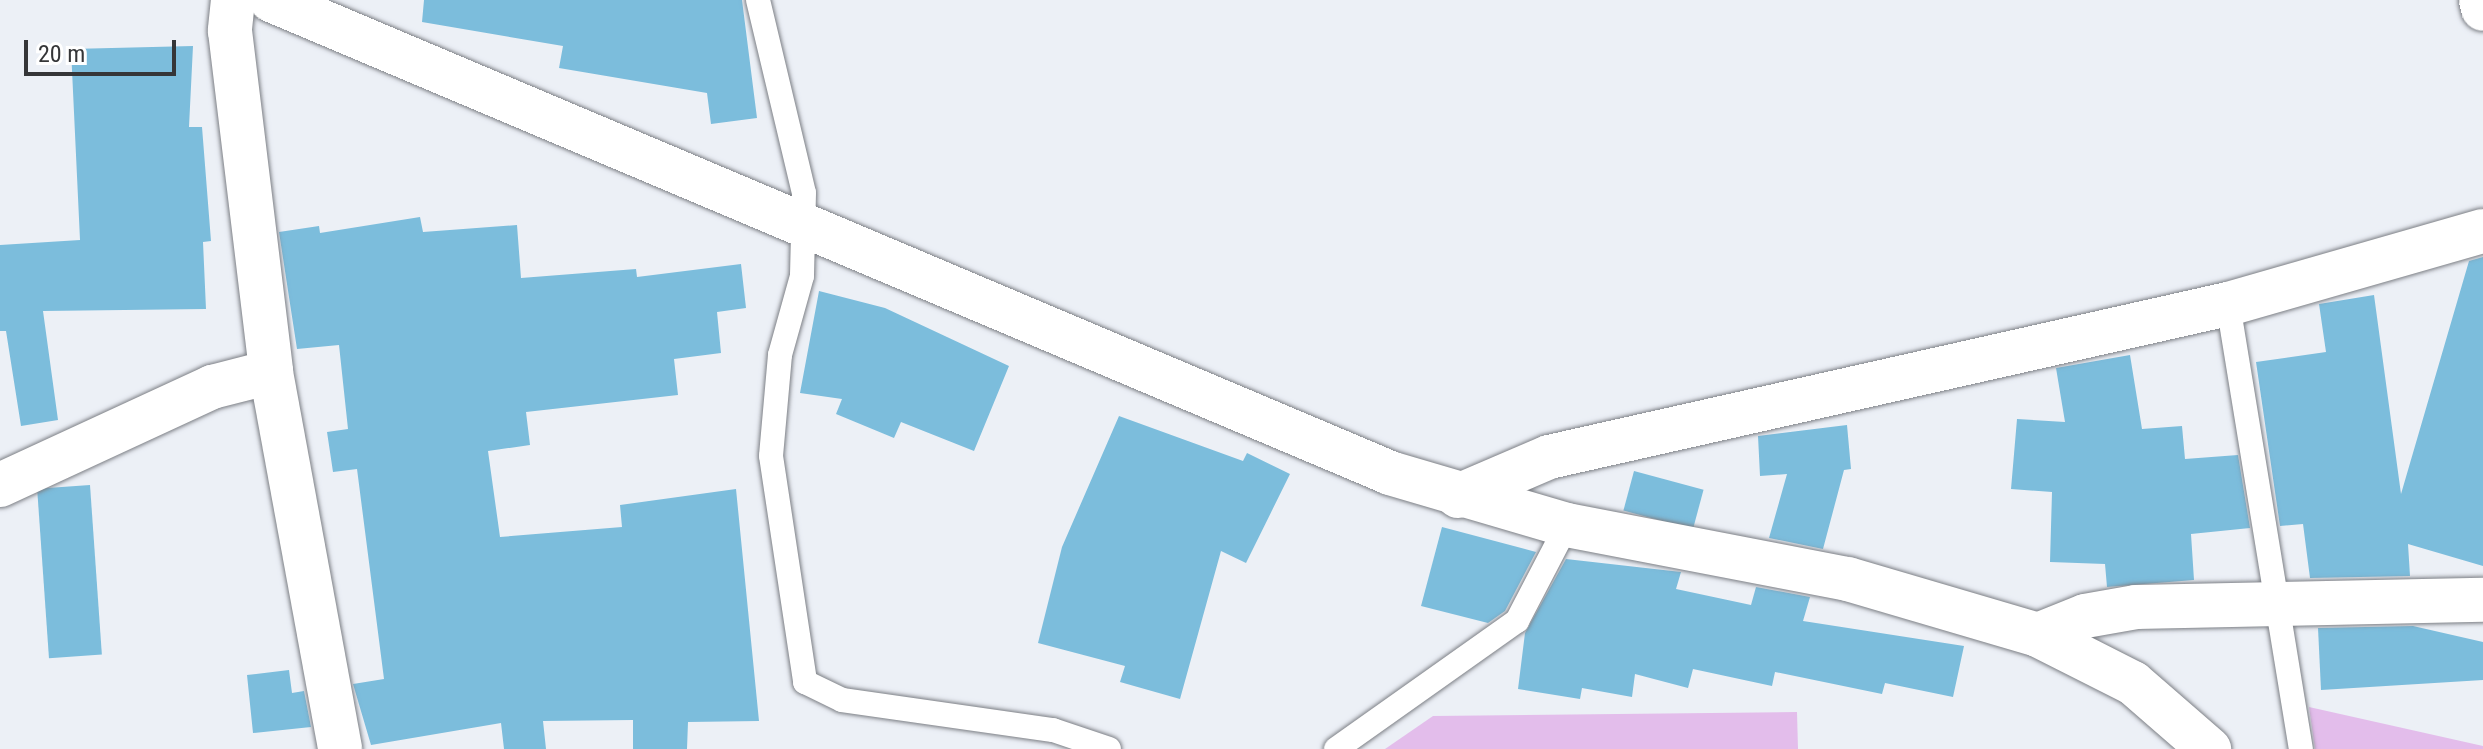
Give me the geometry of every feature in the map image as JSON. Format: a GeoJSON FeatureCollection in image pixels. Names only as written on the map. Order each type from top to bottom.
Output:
{"type":"FeatureCollection","features":[{"type":"Feature","properties":{"kind":"street"},"geometry":{"type":"LineString","coordinates":[[233,0],[230,31],[271,372],[340,749]]}},
{"type":"Feature","properties":{"kind":"street"},"geometry":{"type":"LineString","coordinates":[[271,0],[1200,397],[1458,496],[1567,525],[1848,579],[2038,635],[2133,683],[2209,749]]}},
{"type":"Feature","properties":{"kind":"street"},"geometry":{"type":"LineString","coordinates":[[2481,0],[2483,9]]}},
{"type":"Feature","properties":{"kind":"street"},"geometry":{"type":"LineString","coordinates":[[1458,496],[1549,457],[2228,304],[2483,231]]}},
{"type":"Feature","properties":{"kind":"street"},"geometry":{"type":"LineString","coordinates":[[0,485],[212,387],[271,372]]}},
{"type":"Feature","properties":{"kind":"street"},"geometry":{"type":"LineString","coordinates":[[2038,635],[2085,616],[2136,607],[2483,600]]}},
{"type":"Feature","properties":{"kind":"lane"},"geometry":{"type":"LineString","coordinates":[[758,0],[804,193],[802,276],[780,355],[771,456],[805,682],[842,700],[1053,730],[1109,749]]}},
{"type":"Feature","properties":{"kind":"lane"},"geometry":{"type":"LineString","coordinates":[[2228,304],[2301,749]]}},
{"type":"Feature","properties":{"kind":"lane"},"geometry":{"type":"LineString","coordinates":[[1336,749],[1517,621],[1567,525]]}},
{"type":"Feature","properties":{"kind":"shaded area"},"geometry":{"type":"Polygon","coordinates":[[[2309,707],[2483,746],[2483,749],[2315,749],[2309,707]]]}},
{"type":"Feature","properties":{"kind":"shaded area"},"geometry":{"type":"Polygon","coordinates":[[[1797,712],[1798,749],[1385,749],[1433,716],[1797,712]]]}},
{"type":"Feature","properties":{"kind":"building"},"geometry":{"type":"Polygon","coordinates":[[[424,0],[742,0],[757,118],[711,124],[707,93],[559,68],[563,46],[422,22],[424,0]]]}},
{"type":"Feature","properties":{"kind":"building"},"geometry":{"type":"Polygon","coordinates":[[[193,46],[189,127],[202,127],[211,241],[203,242],[206,309],[43,311],[58,420],[21,426],[6,331],[0,331],[0,245],[80,240],[71,49],[193,46]]]}},
{"type":"Feature","properties":{"kind":"building"},"geometry":{"type":"Polygon","coordinates":[[[420,217],[423,232],[517,225],[521,278],[636,269],[637,277],[741,264],[746,308],[717,312],[721,353],[674,359],[678,395],[526,412],[530,445],[488,451],[500,537],[622,527],[620,505],[736,489],[759,721],[688,722],[687,749],[633,749],[633,720],[543,721],[546,749],[504,749],[501,723],[371,745],[353,684],[384,679],[357,469],[333,472],[327,432],[348,429],[339,345],[297,349],[279,232],[319,226],[320,233],[420,217]]]}},
{"type":"Feature","properties":{"kind":"building"},"geometry":{"type":"Polygon","coordinates":[[[2483,257],[2483,566],[2408,544],[2410,576],[2310,578],[2303,524],[2280,526],[2256,362],[2326,352],[2319,304],[2374,295],[2401,494],[2469,261],[2483,257]]]}},
{"type":"Feature","properties":{"kind":"building"},"geometry":{"type":"Polygon","coordinates":[[[819,291],[885,308],[1009,366],[974,451],[901,422],[894,438],[836,414],[842,399],[800,393],[819,291]]]}},
{"type":"Feature","properties":{"kind":"building"},"geometry":{"type":"Polygon","coordinates":[[[2130,355],[2142,429],[2182,426],[2185,459],[2238,455],[2250,528],[2191,534],[2194,580],[2107,587],[2105,564],[2050,562],[2052,492],[2011,489],[2017,419],[2065,422],[2056,368],[2130,355]]]}},
{"type":"Feature","properties":{"kind":"building"},"geometry":{"type":"Polygon","coordinates":[[[1119,416],[1243,461],[1247,453],[1290,474],[1246,563],[1221,551],[1180,699],[1120,682],[1125,666],[1038,643],[1062,547],[1119,416]]]}},
{"type":"Feature","properties":{"kind":"building"},"geometry":{"type":"Polygon","coordinates":[[[1847,425],[1851,469],[1844,470],[1823,549],[1769,538],[1787,474],[1760,476],[1758,436],[1847,425]]]}},
{"type":"Feature","properties":{"kind":"building"},"geometry":{"type":"Polygon","coordinates":[[[1634,471],[1704,490],[1693,529],[1623,511],[1634,471]]]}},
{"type":"Feature","properties":{"kind":"building"},"geometry":{"type":"Polygon","coordinates":[[[90,485],[102,655],[49,658],[37,489],[90,485]]]}},
{"type":"Feature","properties":{"kind":"building"},"geometry":{"type":"Polygon","coordinates":[[[1442,527],[1536,552],[1505,611],[1488,623],[1421,606],[1442,527]]]}},
{"type":"Feature","properties":{"kind":"building"},"geometry":{"type":"Polygon","coordinates":[[[1566,559],[1681,572],[1676,589],[1751,605],[1756,587],[1810,597],[1803,621],[1964,646],[1953,697],[1885,683],[1882,694],[1775,672],[1772,686],[1693,669],[1688,688],[1635,674],[1632,697],[1582,688],[1580,699],[1518,689],[1525,633],[1566,559]]]}},
{"type":"Feature","properties":{"kind":"building"},"geometry":{"type":"Polygon","coordinates":[[[2413,626],[2483,642],[2483,680],[2321,690],[2318,628],[2413,626]]]}},
{"type":"Feature","properties":{"kind":"building"},"geometry":{"type":"Polygon","coordinates":[[[289,670],[292,693],[304,691],[311,727],[253,733],[247,675],[289,670]]]}}]}
